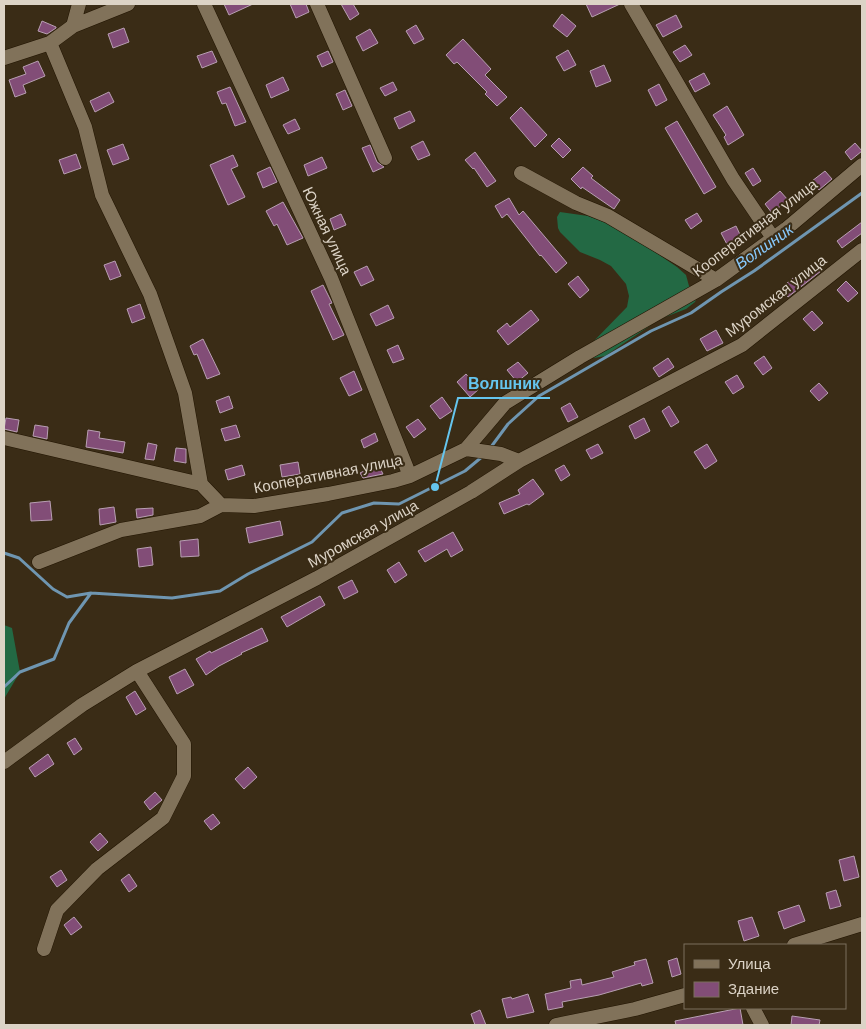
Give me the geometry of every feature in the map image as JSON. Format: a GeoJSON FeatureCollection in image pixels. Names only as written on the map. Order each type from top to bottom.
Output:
{"type":"FeatureCollection","features":[{"type":"Feature","properties":{"kind":"street"},"geometry":{"type":"LineString","coordinates":[[73,26],[79,4]]}},
{"type":"Feature","properties":{"kind":"street"},"geometry":{"type":"LineString","coordinates":[[4,58],[50,43],[73,26],[128,4]]}},
{"type":"Feature","properties":{"kind":"street","name":"Южная улица"},"geometry":{"type":"LineString","coordinates":[[204,4],[331,278],[410,476]]}},
{"type":"Feature","properties":{"kind":"street"},"geometry":{"type":"LineString","coordinates":[[317,4],[385,158]]}},
{"type":"Feature","properties":{"kind":"street"},"geometry":{"type":"LineString","coordinates":[[631,4],[733,179],[773,238]]}},
{"type":"Feature","properties":{"kind":"street"},"geometry":{"type":"LineString","coordinates":[[50,43],[84,126],[102,195],[150,294],[185,392],[201,484]]}},
{"type":"Feature","properties":{"kind":"street","name":"Кооперативная улица"},"geometry":{"type":"LineString","coordinates":[[39,562],[121,530],[200,516],[221,505],[254,506],[393,481],[410,476],[466,449],[505,403],[580,357],[716,280],[773,238],[862,165]]}},
{"type":"Feature","properties":{"kind":"street"},"geometry":{"type":"LineString","coordinates":[[521,173],[576,203],[608,216],[716,280]]}},
{"type":"Feature","properties":{"kind":"street","name":"Муромская улица"},"geometry":{"type":"LineString","coordinates":[[4,762],[82,705],[137,671],[317,578],[471,492],[519,461],[742,345],[862,250]]}},
{"type":"Feature","properties":{"kind":"street"},"geometry":{"type":"LineString","coordinates":[[4,438],[201,484],[221,505]]}},
{"type":"Feature","properties":{"kind":"street"},"geometry":{"type":"LineString","coordinates":[[466,449],[501,454],[519,461]]}},
{"type":"Feature","properties":{"kind":"street"},"geometry":{"type":"LineString","coordinates":[[44,949],[57,910],[97,869],[163,818],[184,776],[184,744],[137,671]]}},
{"type":"Feature","properties":{"kind":"street"},"geometry":{"type":"LineString","coordinates":[[797,944],[862,924]]}},
{"type":"Feature","properties":{"kind":"street"},"geometry":{"type":"LineString","coordinates":[[556,1025],[635,1009],[684,994]]}},
{"type":"Feature","properties":{"kind":"street"},"geometry":{"type":"LineString","coordinates":[[754,1009],[762,1025]]}},
{"type":"Feature","properties":{"kind":"green space"},"geometry":{"type":"Polygon","coordinates":[[[560,212],[588,216],[609,224],[643,244],[686,275],[689,286],[699,291],[695,302],[686,309],[660,319],[605,356],[589,357],[590,345],[627,307],[629,296],[626,284],[611,266],[580,252],[560,232],[557,217],[560,212]]]}},
{"type":"Feature","properties":{"kind":"green space"},"geometry":{"type":"Polygon","coordinates":[[[4,625],[12,628],[20,672],[4,699],[4,625]]]}},
{"type":"Feature","properties":{"kind":"building"},"geometry":{"type":"Polygon","coordinates":[[[224,4],[253,4],[229,15],[224,4]]]}},
{"type":"Feature","properties":{"kind":"building"},"geometry":{"type":"Polygon","coordinates":[[[290,4],[306,4],[309,12],[296,18],[290,4]]]}},
{"type":"Feature","properties":{"kind":"building"},"geometry":{"type":"Polygon","coordinates":[[[341,4],[353,4],[359,14],[350,20],[341,4]]]}},
{"type":"Feature","properties":{"kind":"building"},"geometry":{"type":"Polygon","coordinates":[[[586,4],[620,4],[592,17],[586,4]]]}},
{"type":"Feature","properties":{"kind":"building"},"geometry":{"type":"Polygon","coordinates":[[[562,14],[576,26],[567,37],[553,26],[562,14]]]}},
{"type":"Feature","properties":{"kind":"building"},"geometry":{"type":"Polygon","coordinates":[[[676,15],[682,27],[663,37],[656,25],[676,15]]]}},
{"type":"Feature","properties":{"kind":"building"},"geometry":{"type":"Polygon","coordinates":[[[42,21],[56,28],[47,34],[38,31],[42,21]]]}},
{"type":"Feature","properties":{"kind":"building"},"geometry":{"type":"Polygon","coordinates":[[[416,25],[424,39],[414,44],[406,31],[416,25]]]}},
{"type":"Feature","properties":{"kind":"building"},"geometry":{"type":"Polygon","coordinates":[[[124,28],[129,42],[113,48],[108,34],[124,28]]]}},
{"type":"Feature","properties":{"kind":"building"},"geometry":{"type":"Polygon","coordinates":[[[370,29],[378,43],[363,51],[356,37],[370,29]]]}},
{"type":"Feature","properties":{"kind":"building"},"geometry":{"type":"Polygon","coordinates":[[[463,39],[491,69],[485,75],[507,97],[497,106],[485,94],[487,92],[457,62],[454,64],[446,55],[463,39]]]}},
{"type":"Feature","properties":{"kind":"building"},"geometry":{"type":"Polygon","coordinates":[[[685,45],[692,55],[680,62],[673,52],[685,45]]]}},
{"type":"Feature","properties":{"kind":"building"},"geometry":{"type":"Polygon","coordinates":[[[568,50],[576,65],[564,71],[556,57],[568,50]]]}},
{"type":"Feature","properties":{"kind":"building"},"geometry":{"type":"Polygon","coordinates":[[[212,51],[217,62],[202,68],[197,56],[212,51]]]}},
{"type":"Feature","properties":{"kind":"building"},"geometry":{"type":"Polygon","coordinates":[[[328,51],[333,62],[322,67],[317,56],[328,51]]]}},
{"type":"Feature","properties":{"kind":"building"},"geometry":{"type":"Polygon","coordinates":[[[38,61],[45,76],[23,85],[26,93],[15,97],[9,80],[26,74],[23,67],[38,61]]]}},
{"type":"Feature","properties":{"kind":"building"},"geometry":{"type":"Polygon","coordinates":[[[604,65],[611,81],[596,87],[590,71],[604,65]]]}},
{"type":"Feature","properties":{"kind":"building"},"geometry":{"type":"Polygon","coordinates":[[[704,73],[710,84],[695,92],[689,81],[704,73]]]}},
{"type":"Feature","properties":{"kind":"building"},"geometry":{"type":"Polygon","coordinates":[[[283,77],[289,90],[271,98],[266,85],[283,77]]]}},
{"type":"Feature","properties":{"kind":"building"},"geometry":{"type":"Polygon","coordinates":[[[393,82],[397,90],[385,96],[380,88],[393,82]]]}},
{"type":"Feature","properties":{"kind":"building"},"geometry":{"type":"Polygon","coordinates":[[[659,84],[667,100],[656,106],[648,90],[659,84]]]}},
{"type":"Feature","properties":{"kind":"building"},"geometry":{"type":"Polygon","coordinates":[[[230,87],[246,122],[235,126],[226,103],[222,104],[217,92],[230,87]]]}},
{"type":"Feature","properties":{"kind":"building"},"geometry":{"type":"Polygon","coordinates":[[[345,90],[352,106],[343,110],[336,94],[345,90]]]}},
{"type":"Feature","properties":{"kind":"building"},"geometry":{"type":"Polygon","coordinates":[[[109,92],[114,102],[95,112],[90,101],[109,92]]]}},
{"type":"Feature","properties":{"kind":"building"},"geometry":{"type":"Polygon","coordinates":[[[727,106],[744,135],[728,145],[724,137],[726,135],[713,115],[727,106]]]}},
{"type":"Feature","properties":{"kind":"building"},"geometry":{"type":"Polygon","coordinates":[[[521,107],[547,135],[535,147],[510,118],[521,107]]]}},
{"type":"Feature","properties":{"kind":"building"},"geometry":{"type":"Polygon","coordinates":[[[410,111],[415,121],[399,129],[394,118],[410,111]]]}},
{"type":"Feature","properties":{"kind":"building"},"geometry":{"type":"Polygon","coordinates":[[[295,119],[300,129],[288,134],[283,125],[295,119]]]}},
{"type":"Feature","properties":{"kind":"building"},"geometry":{"type":"Polygon","coordinates":[[[677,121],[716,187],[704,194],[665,128],[677,121]]]}},
{"type":"Feature","properties":{"kind":"building"},"geometry":{"type":"Polygon","coordinates":[[[559,138],[571,150],[563,158],[551,146],[559,138]]]}},
{"type":"Feature","properties":{"kind":"building"},"geometry":{"type":"Polygon","coordinates":[[[423,141],[430,155],[418,160],[411,147],[423,141]]]}},
{"type":"Feature","properties":{"kind":"building"},"geometry":{"type":"Polygon","coordinates":[[[855,143],[862,151],[851,160],[845,152],[855,143]]]}},
{"type":"Feature","properties":{"kind":"building"},"geometry":{"type":"Polygon","coordinates":[[[123,144],[129,159],[113,165],[107,150],[123,144]]]}},
{"type":"Feature","properties":{"kind":"building"},"geometry":{"type":"Polygon","coordinates":[[[370,145],[377,162],[384,167],[373,172],[362,148],[370,145]]]}},
{"type":"Feature","properties":{"kind":"building"},"geometry":{"type":"Polygon","coordinates":[[[475,152],[496,181],[487,187],[474,168],[465,160],[475,152]]]}},
{"type":"Feature","properties":{"kind":"building"},"geometry":{"type":"Polygon","coordinates":[[[76,154],[81,168],[64,174],[59,160],[76,154]]]}},
{"type":"Feature","properties":{"kind":"building"},"geometry":{"type":"Polygon","coordinates":[[[233,155],[238,166],[231,169],[245,197],[228,205],[210,165],[233,155]]]}},
{"type":"Feature","properties":{"kind":"building"},"geometry":{"type":"Polygon","coordinates":[[[322,157],[327,168],[308,176],[304,165],[322,157]]]}},
{"type":"Feature","properties":{"kind":"building"},"geometry":{"type":"Polygon","coordinates":[[[270,167],[277,182],[263,188],[257,173],[270,167]]]}},
{"type":"Feature","properties":{"kind":"building"},"geometry":{"type":"Polygon","coordinates":[[[583,167],[593,176],[591,178],[620,200],[614,209],[582,187],[581,189],[571,179],[583,167]]]}},
{"type":"Feature","properties":{"kind":"building"},"geometry":{"type":"Polygon","coordinates":[[[753,168],[761,181],[753,186],[745,173],[753,168]]]}},
{"type":"Feature","properties":{"kind":"building"},"geometry":{"type":"Polygon","coordinates":[[[825,171],[832,179],[819,190],[812,181],[825,171]]]}},
{"type":"Feature","properties":{"kind":"building"},"geometry":{"type":"Polygon","coordinates":[[[780,191],[788,200],[772,213],[765,204],[780,191]]]}},
{"type":"Feature","properties":{"kind":"building"},"geometry":{"type":"Polygon","coordinates":[[[509,198],[519,215],[523,211],[567,263],[556,273],[507,214],[502,218],[495,206],[509,198]]]}},
{"type":"Feature","properties":{"kind":"building"},"geometry":{"type":"Polygon","coordinates":[[[283,202],[303,238],[287,245],[277,224],[274,226],[266,211],[283,202]]]}},
{"type":"Feature","properties":{"kind":"building"},"geometry":{"type":"Polygon","coordinates":[[[697,213],[702,221],[691,229],[685,220],[697,213]]]}},
{"type":"Feature","properties":{"kind":"building"},"geometry":{"type":"Polygon","coordinates":[[[341,214],[346,225],[334,230],[330,219],[341,214]]]}},
{"type":"Feature","properties":{"kind":"building"},"geometry":{"type":"Polygon","coordinates":[[[862,222],[862,233],[842,248],[837,241],[862,222]]]}},
{"type":"Feature","properties":{"kind":"building"},"geometry":{"type":"Polygon","coordinates":[[[736,226],[744,243],[730,250],[721,233],[736,226]]]}},
{"type":"Feature","properties":{"kind":"building"},"geometry":{"type":"Polygon","coordinates":[[[115,261],[121,276],[110,280],[104,265],[115,261]]]}},
{"type":"Feature","properties":{"kind":"building"},"geometry":{"type":"Polygon","coordinates":[[[815,264],[821,271],[788,297],[781,288],[793,278],[795,281],[815,264]]]}},
{"type":"Feature","properties":{"kind":"building"},"geometry":{"type":"Polygon","coordinates":[[[367,266],[374,280],[361,286],[354,272],[367,266]]]}},
{"type":"Feature","properties":{"kind":"building"},"geometry":{"type":"Polygon","coordinates":[[[578,276],[589,290],[580,298],[568,284],[578,276]]]}},
{"type":"Feature","properties":{"kind":"building"},"geometry":{"type":"Polygon","coordinates":[[[846,281],[858,293],[848,302],[837,290],[846,281]]]}},
{"type":"Feature","properties":{"kind":"building"},"geometry":{"type":"Polygon","coordinates":[[[323,285],[332,303],[329,304],[344,335],[333,340],[311,291],[323,285]]]}},
{"type":"Feature","properties":{"kind":"building"},"geometry":{"type":"Polygon","coordinates":[[[140,304],[145,318],[132,323],[127,309],[140,304]]]}},
{"type":"Feature","properties":{"kind":"building"},"geometry":{"type":"Polygon","coordinates":[[[388,305],[394,318],[376,326],[370,314],[388,305]]]}},
{"type":"Feature","properties":{"kind":"building"},"geometry":{"type":"Polygon","coordinates":[[[531,310],[539,320],[508,345],[497,331],[507,323],[510,327],[531,310]]]}},
{"type":"Feature","properties":{"kind":"building"},"geometry":{"type":"Polygon","coordinates":[[[812,311],[823,323],[814,331],[803,319],[812,311]]]}},
{"type":"Feature","properties":{"kind":"building"},"geometry":{"type":"Polygon","coordinates":[[[716,330],[723,343],[707,351],[700,339],[716,330]]]}},
{"type":"Feature","properties":{"kind":"building"},"geometry":{"type":"Polygon","coordinates":[[[203,339],[220,374],[207,379],[197,354],[194,355],[190,346],[203,339]]]}},
{"type":"Feature","properties":{"kind":"building"},"geometry":{"type":"Polygon","coordinates":[[[398,345],[404,359],[393,363],[387,350],[398,345]]]}},
{"type":"Feature","properties":{"kind":"building"},"geometry":{"type":"Polygon","coordinates":[[[764,356],[772,368],[763,375],[754,363],[764,356]]]}},
{"type":"Feature","properties":{"kind":"building"},"geometry":{"type":"Polygon","coordinates":[[[668,358],[674,367],[659,377],[653,368],[668,358]]]}},
{"type":"Feature","properties":{"kind":"building"},"geometry":{"type":"Polygon","coordinates":[[[518,362],[528,373],[517,382],[507,370],[518,362]]]}},
{"type":"Feature","properties":{"kind":"building"},"geometry":{"type":"Polygon","coordinates":[[[354,371],[362,390],[349,396],[340,378],[354,371]]]}},
{"type":"Feature","properties":{"kind":"building"},"geometry":{"type":"Polygon","coordinates":[[[466,374],[479,389],[470,397],[457,382],[466,374]]]}},
{"type":"Feature","properties":{"kind":"building"},"geometry":{"type":"Polygon","coordinates":[[[737,375],[744,387],[733,394],[725,382],[737,375]]]}},
{"type":"Feature","properties":{"kind":"building"},"geometry":{"type":"Polygon","coordinates":[[[819,383],[828,393],[819,401],[810,391],[819,383]]]}},
{"type":"Feature","properties":{"kind":"building"},"geometry":{"type":"Polygon","coordinates":[[[229,396],[233,408],[220,413],[216,401],[229,396]]]}},
{"type":"Feature","properties":{"kind":"building"},"geometry":{"type":"Polygon","coordinates":[[[442,397],[452,411],[440,419],[430,406],[442,397]]]}},
{"type":"Feature","properties":{"kind":"building"},"geometry":{"type":"Polygon","coordinates":[[[570,403],[578,417],[568,422],[561,408],[570,403]]]}},
{"type":"Feature","properties":{"kind":"building"},"geometry":{"type":"Polygon","coordinates":[[[669,406],[679,422],[671,427],[662,411],[669,406]]]}},
{"type":"Feature","properties":{"kind":"building"},"geometry":{"type":"Polygon","coordinates":[[[6,418],[19,420],[17,432],[4,429],[6,418]]]}},
{"type":"Feature","properties":{"kind":"building"},"geometry":{"type":"Polygon","coordinates":[[[644,418],[650,431],[635,439],[629,426],[644,418]]]}},
{"type":"Feature","properties":{"kind":"building"},"geometry":{"type":"Polygon","coordinates":[[[418,419],[426,429],[414,438],[406,427],[418,419]]]}},
{"type":"Feature","properties":{"kind":"building"},"geometry":{"type":"Polygon","coordinates":[[[35,425],[48,427],[47,439],[33,436],[35,425]]]}},
{"type":"Feature","properties":{"kind":"building"},"geometry":{"type":"Polygon","coordinates":[[[236,425],[240,437],[225,441],[221,429],[236,425]]]}},
{"type":"Feature","properties":{"kind":"building"},"geometry":{"type":"Polygon","coordinates":[[[88,430],[100,432],[99,438],[125,442],[123,453],[86,447],[88,430]]]}},
{"type":"Feature","properties":{"kind":"building"},"geometry":{"type":"Polygon","coordinates":[[[375,433],[378,441],[364,448],[361,440],[375,433]]]}},
{"type":"Feature","properties":{"kind":"building"},"geometry":{"type":"Polygon","coordinates":[[[148,443],[157,445],[154,460],[145,459],[148,443]]]}},
{"type":"Feature","properties":{"kind":"building"},"geometry":{"type":"Polygon","coordinates":[[[598,444],[603,453],[591,459],[586,450],[598,444]]]}},
{"type":"Feature","properties":{"kind":"building"},"geometry":{"type":"Polygon","coordinates":[[[707,444],[717,461],[705,469],[694,452],[707,444]]]}},
{"type":"Feature","properties":{"kind":"building"},"geometry":{"type":"Polygon","coordinates":[[[176,448],[186,449],[186,463],[174,461],[176,448]]]}},
{"type":"Feature","properties":{"kind":"building"},"geometry":{"type":"Polygon","coordinates":[[[298,462],[300,474],[282,477],[280,465],[298,462]]]}},
{"type":"Feature","properties":{"kind":"building"},"geometry":{"type":"Polygon","coordinates":[[[378,464],[383,474],[363,478],[360,473],[378,464]]]}},
{"type":"Feature","properties":{"kind":"building"},"geometry":{"type":"Polygon","coordinates":[[[242,465],[245,475],[228,480],[225,470],[242,465]]]}},
{"type":"Feature","properties":{"kind":"building"},"geometry":{"type":"Polygon","coordinates":[[[564,465],[570,475],[561,481],[555,470],[564,465]]]}},
{"type":"Feature","properties":{"kind":"building"},"geometry":{"type":"Polygon","coordinates":[[[533,479],[544,494],[529,505],[527,504],[504,514],[499,503],[520,494],[518,490],[533,479]]]}},
{"type":"Feature","properties":{"kind":"building"},"geometry":{"type":"Polygon","coordinates":[[[50,501],[52,520],[31,521],[30,503],[50,501]]]}},
{"type":"Feature","properties":{"kind":"building"},"geometry":{"type":"Polygon","coordinates":[[[114,507],[116,522],[100,525],[99,509],[114,507]]]}},
{"type":"Feature","properties":{"kind":"building"},"geometry":{"type":"Polygon","coordinates":[[[153,508],[153,515],[137,518],[136,509],[153,508]]]}},
{"type":"Feature","properties":{"kind":"building"},"geometry":{"type":"Polygon","coordinates":[[[280,521],[283,535],[249,543],[246,528],[280,521]]]}},
{"type":"Feature","properties":{"kind":"building"},"geometry":{"type":"Polygon","coordinates":[[[453,532],[463,550],[451,557],[447,549],[425,562],[418,551],[453,532]]]}},
{"type":"Feature","properties":{"kind":"building"},"geometry":{"type":"Polygon","coordinates":[[[198,539],[199,556],[181,557],[180,541],[198,539]]]}},
{"type":"Feature","properties":{"kind":"building"},"geometry":{"type":"Polygon","coordinates":[[[151,547],[153,565],[139,567],[137,549],[151,547]]]}},
{"type":"Feature","properties":{"kind":"building"},"geometry":{"type":"Polygon","coordinates":[[[399,562],[407,575],[395,583],[387,570],[399,562]]]}},
{"type":"Feature","properties":{"kind":"building"},"geometry":{"type":"Polygon","coordinates":[[[352,580],[358,592],[344,599],[338,587],[352,580]]]}},
{"type":"Feature","properties":{"kind":"building"},"geometry":{"type":"Polygon","coordinates":[[[320,596],[325,605],[287,627],[281,617],[320,596]]]}},
{"type":"Feature","properties":{"kind":"building"},"geometry":{"type":"Polygon","coordinates":[[[262,628],[268,641],[241,653],[206,675],[196,659],[262,628]]]}},
{"type":"Feature","properties":{"kind":"building"},"geometry":{"type":"Polygon","coordinates":[[[185,669],[194,685],[177,694],[169,677],[185,669]]]}},
{"type":"Feature","properties":{"kind":"building"},"geometry":{"type":"Polygon","coordinates":[[[135,691],[146,709],[136,715],[126,697],[135,691]]]}},
{"type":"Feature","properties":{"kind":"building"},"geometry":{"type":"Polygon","coordinates":[[[75,738],[82,749],[74,755],[67,743],[75,738]]]}},
{"type":"Feature","properties":{"kind":"building"},"geometry":{"type":"Polygon","coordinates":[[[48,754],[54,764],[35,777],[29,768],[48,754]]]}},
{"type":"Feature","properties":{"kind":"building"},"geometry":{"type":"Polygon","coordinates":[[[248,767],[257,777],[244,789],[235,779],[248,767]]]}},
{"type":"Feature","properties":{"kind":"building"},"geometry":{"type":"Polygon","coordinates":[[[155,792],[162,800],[150,810],[144,802],[155,792]]]}},
{"type":"Feature","properties":{"kind":"building"},"geometry":{"type":"Polygon","coordinates":[[[213,814],[220,823],[211,830],[204,821],[213,814]]]}},
{"type":"Feature","properties":{"kind":"building"},"geometry":{"type":"Polygon","coordinates":[[[100,833],[108,842],[98,851],[90,842],[100,833]]]}},
{"type":"Feature","properties":{"kind":"building"},"geometry":{"type":"Polygon","coordinates":[[[854,856],[859,877],[844,881],[839,860],[854,856]]]}},
{"type":"Feature","properties":{"kind":"building"},"geometry":{"type":"Polygon","coordinates":[[[61,870],[67,880],[57,887],[50,877],[61,870]]]}},
{"type":"Feature","properties":{"kind":"building"},"geometry":{"type":"Polygon","coordinates":[[[129,874],[137,886],[129,892],[121,880],[129,874]]]}},
{"type":"Feature","properties":{"kind":"building"},"geometry":{"type":"Polygon","coordinates":[[[836,890],[841,906],[830,909],[826,893],[836,890]]]}},
{"type":"Feature","properties":{"kind":"building"},"geometry":{"type":"Polygon","coordinates":[[[799,905],[805,921],[784,929],[778,912],[799,905]]]}},
{"type":"Feature","properties":{"kind":"building"},"geometry":{"type":"Polygon","coordinates":[[[74,917],[82,927],[71,935],[64,925],[74,917]]]}},
{"type":"Feature","properties":{"kind":"building"},"geometry":{"type":"Polygon","coordinates":[[[752,917],[759,936],[744,941],[738,921],[752,917]]]}},
{"type":"Feature","properties":{"kind":"building"},"geometry":{"type":"Polygon","coordinates":[[[677,958],[681,974],[672,977],[668,961],[677,958]]]}},
{"type":"Feature","properties":{"kind":"building"},"geometry":{"type":"Polygon","coordinates":[[[646,959],[653,983],[642,986],[641,983],[599,995],[562,1002],[563,1007],[548,1010],[545,994],[571,988],[570,981],[581,979],[582,985],[614,977],[612,972],[635,965],[634,962],[646,959]]]}},
{"type":"Feature","properties":{"kind":"building"},"geometry":{"type":"Polygon","coordinates":[[[528,994],[534,1012],[507,1018],[502,999],[511,997],[512,999],[528,994]]]}},
{"type":"Feature","properties":{"kind":"building"},"geometry":{"type":"Polygon","coordinates":[[[740,1009],[743,1025],[676,1025],[675,1021],[740,1009]]]}},
{"type":"Feature","properties":{"kind":"building"},"geometry":{"type":"Polygon","coordinates":[[[480,1010],[486,1025],[475,1025],[471,1014],[480,1010]]]}},
{"type":"Feature","properties":{"kind":"building"},"geometry":{"type":"Polygon","coordinates":[[[792,1016],[820,1020],[819,1025],[791,1025],[792,1016]]]}},
{"type":"Feature","properties":{"kind":"waterway","name":"Волшник"},"geometry":{"type":"LineString","coordinates":[[491,447],[508,424],[539,396],[651,331],[691,313],[754,271],[862,193]]}},
{"type":"Feature","properties":{"kind":"waterway","name":"Волшник"},"geometry":{"type":"LineString","coordinates":[[4,687],[20,672],[54,659],[69,623],[91,593],[172,598],[220,591],[248,574],[312,542],[342,513],[374,503],[399,504],[465,471],[483,456]]}},
{"type":"Feature","properties":{"kind":"waterway"},"geometry":{"type":"LineString","coordinates":[[4,553],[19,558],[53,589],[67,597],[91,593]]}},
{"type":"Feature","properties":{"kind":"place","name":"Волшник"},"geometry":{"type":"Point","coordinates":[435,487]}}]}
